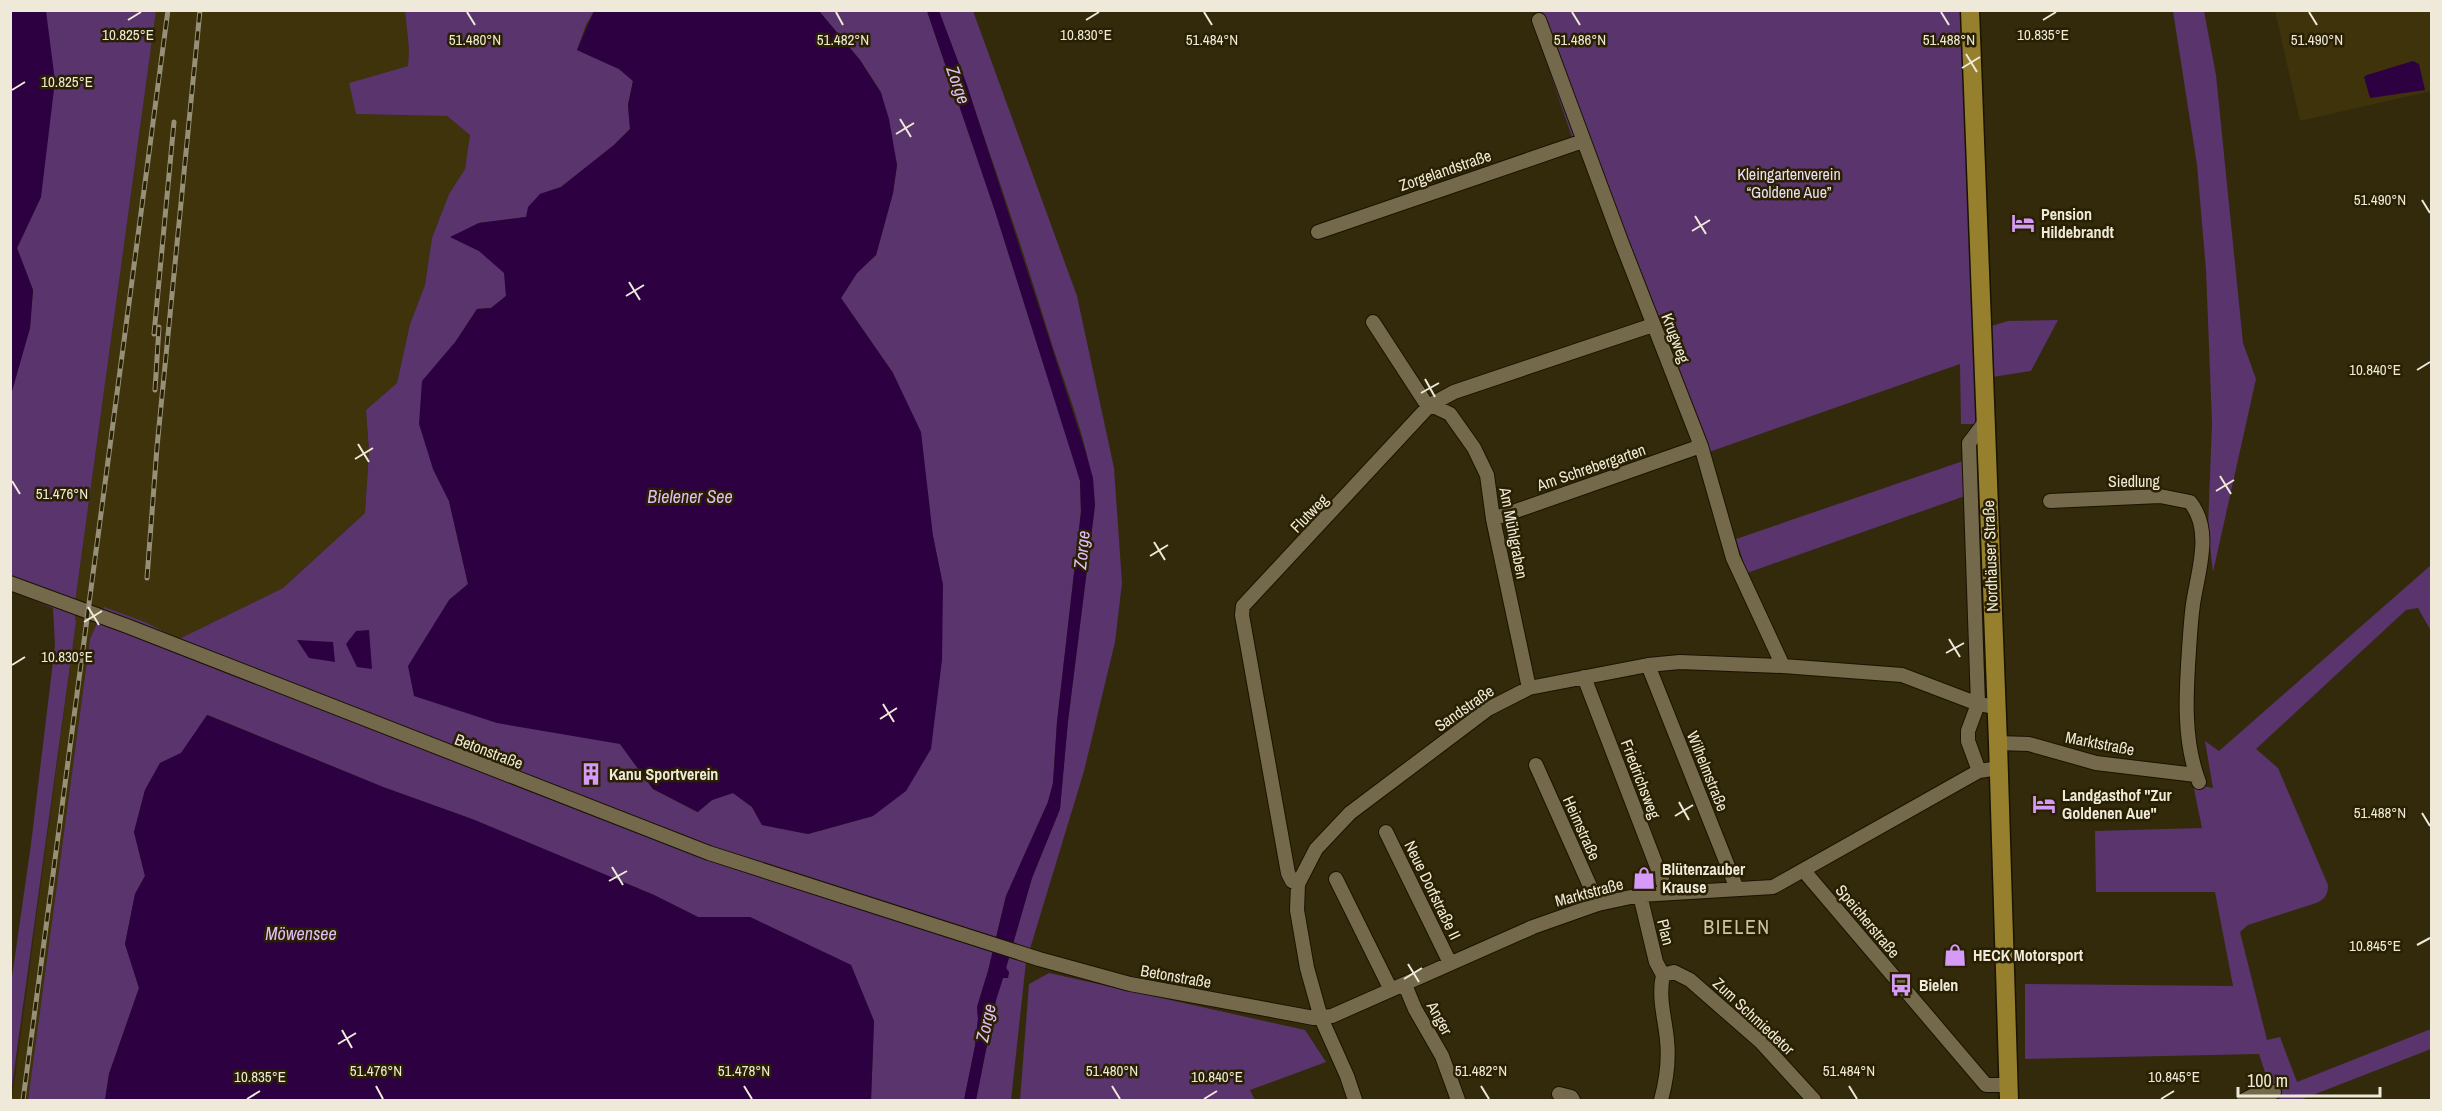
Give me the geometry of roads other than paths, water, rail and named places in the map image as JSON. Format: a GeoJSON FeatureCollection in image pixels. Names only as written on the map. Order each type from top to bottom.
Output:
{"type":"FeatureCollection","features":[{"type":"Feature","properties":{"kind":"main road","name":"Nordhäuser Straße"},"geometry":{"type":"LineString","coordinates":[[1970,10],[1985,422],[1987,705],[1998,743],[2008,1093]]}},
{"type":"Feature","properties":{"kind":"street","name":"Krugweg"},"geometry":{"type":"LineString","coordinates":[[1539,20],[1583,141],[1701,446],[1733,558],[1783,666]]}},
{"type":"Feature","properties":{"kind":"street","name":"Zorgelandstraße"},"geometry":{"type":"LineString","coordinates":[[1318,232],[1583,141]]}},
{"type":"Feature","properties":{"kind":"street","name":"Am Mühlgraben"},"geometry":{"type":"LineString","coordinates":[[1373,322],[1420,395],[1430,405],[1450,414],[1474,448],[1486,476],[1529,688]]}},
{"type":"Feature","properties":{"kind":"street","name":"Flutweg"},"geometry":{"type":"LineString","coordinates":[[1299,884],[1292,881],[1288,873],[1242,615],[1243,606],[1332,513],[1430,405],[1454,393],[1653,325]]}},
{"type":"Feature","properties":{"kind":"street","name":"Am Schrebergarten"},"geometry":{"type":"LineString","coordinates":[[1493,519],[1701,446]]}},
{"type":"Feature","properties":{"kind":"street","name":"Siedlung"},"geometry":{"type":"LineString","coordinates":[[2050,501],[2160,496],[2190,502],[2197,510],[2202,524],[2202,563],[2193,603],[2187,713],[2198,779]]}},
{"type":"Feature","properties":{"kind":"street","name":"Betonstraße"},"geometry":{"type":"LineString","coordinates":[[10,583],[709,853],[1027,955],[1130,984],[1321,1018]]}},
{"type":"Feature","properties":{"kind":"street","name":"Sandstraße"},"geometry":{"type":"LineString","coordinates":[[1355,1101],[1347,1076],[1321,1018],[1302,943],[1297,910],[1299,884],[1316,849],[1350,813],[1488,709],[1529,688],[1584,676],[1680,662],[1783,666],[1902,675],[1987,705]]}},
{"type":"Feature","properties":{"kind":"street","name":"Wilhelmstraße"},"geometry":{"type":"LineString","coordinates":[[1648,665],[1737,889]]}},
{"type":"Feature","properties":{"kind":"street","name":"Friedrichsweg"},"geometry":{"type":"LineString","coordinates":[[1584,676],[1667,893]]}},
{"type":"Feature","properties":{"kind":"street"},"geometry":{"type":"LineString","coordinates":[[1978,771],[1968,741],[1968,731],[1987,705]]}},
{"type":"Feature","properties":{"kind":"street","name":"Marktstraße"},"geometry":{"type":"LineString","coordinates":[[1998,743],[2029,744],[2096,763],[2198,779]]}},
{"type":"Feature","properties":{"kind":"street","name":"Heimstraße"},"geometry":{"type":"LineString","coordinates":[[1536,765],[1598,904]]}},
{"type":"Feature","properties":{"kind":"street","name":"Marktstraße"},"geometry":{"type":"LineString","coordinates":[[1321,1018],[1332,1016],[1565,914],[1598,904],[1640,895],[1773,887],[1978,771],[1999,768]]}},
{"type":"Feature","properties":{"kind":"street","name":"Neue Dorfstraße II"},"geometry":{"type":"LineString","coordinates":[[1386,832],[1450,963]]}},
{"type":"Feature","properties":{"kind":"street","name":"Speicherstraße"},"geometry":{"type":"LineString","coordinates":[[1804,871],[1986,1085],[2008,1093]]}},
{"type":"Feature","properties":{"kind":"street"},"geometry":{"type":"LineString","coordinates":[[1336,879],[1391,990]]}},
{"type":"Feature","properties":{"kind":"street","name":"Plan"},"geometry":{"type":"LineString","coordinates":[[1640,895],[1656,962],[1663,975]]}},
{"type":"Feature","properties":{"kind":"street","name":"Zum Schmiedetor"},"geometry":{"type":"LineString","coordinates":[[1663,975],[1674,972],[1690,980],[1761,1042],[1814,1101]]}},
{"type":"Feature","properties":{"kind":"street"},"geometry":{"type":"LineString","coordinates":[[1661,1101],[1668,1042],[1660,986],[1663,975]]}},
{"type":"Feature","properties":{"kind":"street","name":"Anger"},"geometry":{"type":"LineString","coordinates":[[1405,984],[1415,1009],[1442,1056],[1458,1101]]}},
{"type":"Feature","properties":{"kind":"street"},"geometry":{"type":"LineString","coordinates":[[2244,1101],[2252,1096],[2274,1092]]}},
{"type":"Feature","properties":{"kind":"street"},"geometry":{"type":"LineString","coordinates":[[1559,1094],[1570,1097],[1573,1101]]}},
{"type":"Feature","properties":{"kind":"water"},"geometry":{"type":"Polygon","coordinates":[[[11,10],[46,11],[55,81],[41,197],[17,248],[33,290],[30,328],[11,395],[11,10]]]}},
{"type":"Feature","properties":{"kind":"water","name":"Bielener See"},"geometry":{"type":"Polygon","coordinates":[[[594,11],[819,11],[860,60],[881,93],[889,119],[897,165],[893,193],[876,255],[857,273],[841,298],[893,373],[921,432],[933,536],[943,585],[942,660],[931,749],[906,791],[873,816],[808,834],[762,825],[752,807],[733,793],[712,800],[698,812],[653,789],[620,744],[497,723],[414,696],[408,666],[449,600],[468,584],[449,501],[433,469],[419,424],[422,381],[456,341],[477,309],[491,308],[506,296],[504,273],[479,251],[450,237],[479,223],[526,217],[528,207],[540,194],[561,187],[614,145],[630,129],[628,105],[633,81],[619,69],[577,50],[594,11]]]}},
{"type":"Feature","properties":{"kind":"water","name":"Zorge"},"geometry":{"type":"Polygon","coordinates":[[[927,11],[939,11],[967,85],[1086,453],[1093,478],[1095,505],[1068,721],[1060,809],[1032,878],[1006,968],[1009,972],[1008,978],[1003,978],[996,1000],[976,1100],[964,1100],[975,1046],[977,1007],[1006,896],[1048,802],[1053,783],[1057,722],[1081,512],[1080,481],[995,211],[927,11]]]}},
{"type":"Feature","properties":{"kind":"water"},"geometry":{"type":"Polygon","coordinates":[[[2413,61],[2419,64],[2425,90],[2370,98],[2364,77],[2413,61]]]}},
{"type":"Feature","properties":{"kind":"water"},"geometry":{"type":"Polygon","coordinates":[[[369,630],[372,669],[357,667],[346,644],[356,631],[369,630]]]}},
{"type":"Feature","properties":{"kind":"water"},"geometry":{"type":"Polygon","coordinates":[[[297,640],[333,642],[335,662],[309,658],[297,640]]]}},
{"type":"Feature","properties":{"kind":"water","name":"Möwensee"},"geometry":{"type":"Polygon","coordinates":[[[207,715],[383,787],[472,819],[654,895],[698,917],[750,917],[851,965],[874,1021],[871,1100],[105,1100],[109,1074],[139,988],[125,944],[135,894],[145,876],[134,832],[145,790],[160,763],[181,753],[207,715]]]}},
{"type":"Feature","properties":{"kind":"railway"},"geometry":{"type":"LineString","coordinates":[[23,1100],[168,10]]}},
{"type":"Feature","properties":{"kind":"railway"},"geometry":{"type":"LineString","coordinates":[[147,578],[157,447],[200,10]]}},
{"type":"Feature","properties":{"kind":"railway"},"geometry":{"type":"LineString","coordinates":[[154,334],[174,122]]}},
{"type":"Feature","properties":{"kind":"railway"},"geometry":{"type":"LineString","coordinates":[[155,390],[159,327]]}},
{"type":"Feature","properties":{"kind":"place","name":"Pension Hildebrandt"},"geometry":{"type":"Point","coordinates":[2023,223]}},
{"type":"Feature","properties":{"kind":"place","name":"Kanu Sportverein"},"geometry":{"type":"Point","coordinates":[591,774]}},
{"type":"Feature","properties":{"kind":"place","name":"Landgasthof \"Zur Goldenen Aue\""},"geometry":{"type":"Point","coordinates":[2044,804]}},
{"type":"Feature","properties":{"kind":"place","name":"Blütenzauber Krause"},"geometry":{"type":"Point","coordinates":[1644,878]}},
{"type":"Feature","properties":{"kind":"place","name":"HECK Motorsport"},"geometry":{"type":"Point","coordinates":[1955,955]}},
{"type":"Feature","properties":{"kind":"place","name":"Bielen"},"geometry":{"type":"Point","coordinates":[1901,985]}},
{"type":"Feature","properties":{"kind":"district","name":"BIELEN"},"geometry":{"type":"Point","coordinates":[1737,927]}},
{"type":"Feature","properties":{"kind":"park label","name":"Kleingartenverein “Goldene Aue”"},"geometry":{"type":"Point","coordinates":[1789,183]}}]}
